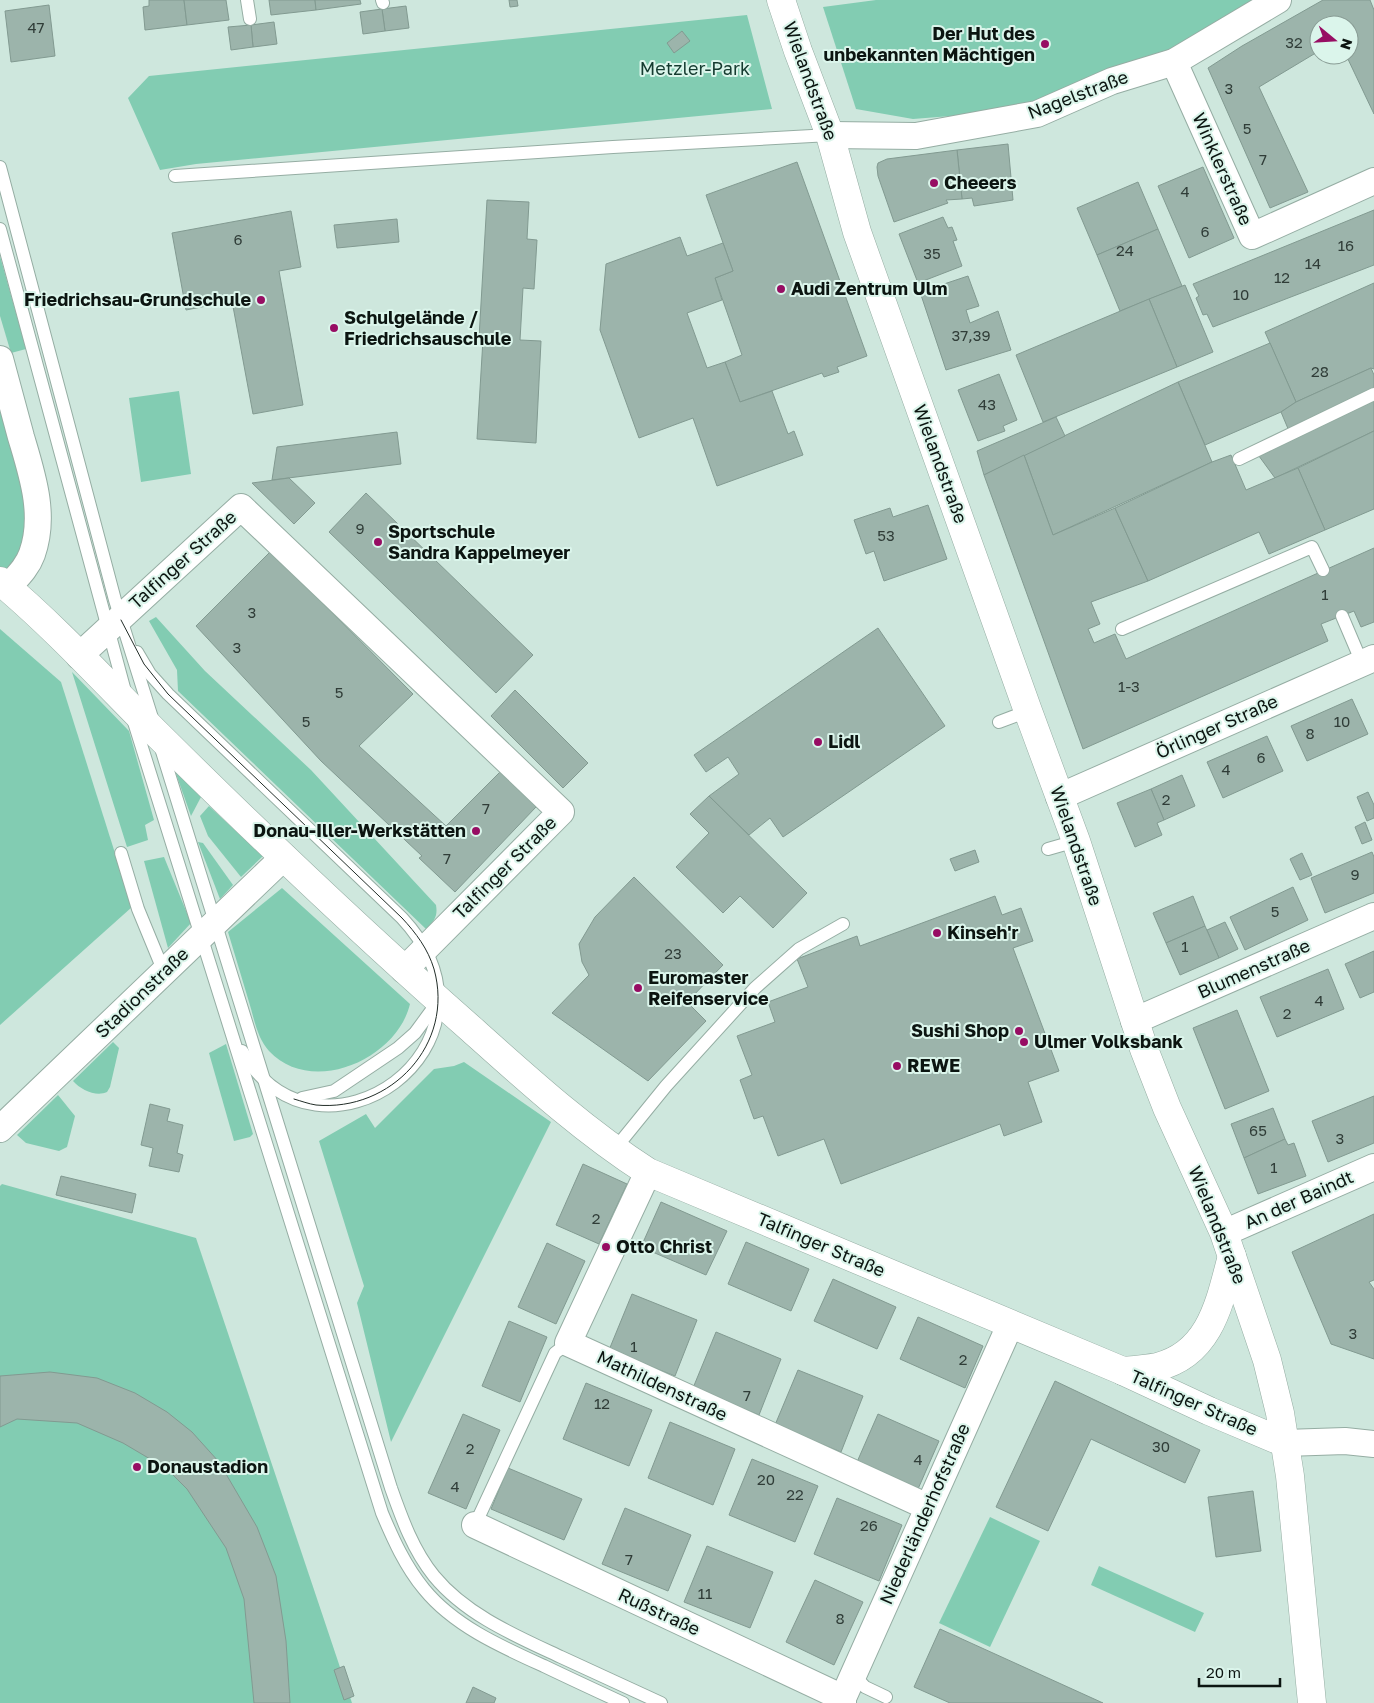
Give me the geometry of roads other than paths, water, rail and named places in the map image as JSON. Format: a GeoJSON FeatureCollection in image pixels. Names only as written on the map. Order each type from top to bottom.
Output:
{"type":"FeatureCollection","features":[{"type":"Feature","properties":{"kind":"street","name":"Wielandstraße"},"geometry":{"type":"LineString","coordinates":[[781,0],[830,135],[844,191],[857,232],[1076,841],[1134,1021],[1167,1108],[1228,1244],[1267,1360],[1285,1442],[1295,1520],[1312,1703]]}},
{"type":"Feature","properties":{"kind":"street","name":"Nagelstraße"},"geometry":{"type":"LineString","coordinates":[[830,135],[916,136],[1037,114],[1112,81],[1174,62],[1278,0]]}},
{"type":"Feature","properties":{"kind":"street","name":"Winklerstraße"},"geometry":{"type":"LineString","coordinates":[[1174,62],[1252,236],[1374,181]]}},
{"type":"Feature","properties":{"kind":"street"},"geometry":{"type":"LineString","coordinates":[[0,359],[33,480],[38,521],[32,554],[25,569],[4,584],[79,656]]}},
{"type":"Feature","properties":{"kind":"street","name":"Talfinger Straße"},"geometry":{"type":"LineString","coordinates":[[404,970],[561,812],[241,507],[79,656],[284,857],[404,970],[438,1001],[539,1089],[614,1150],[648,1172],[1123,1371],[1209,1411],[1285,1442]]}},
{"type":"Feature","properties":{"kind":"street","name":"Örlinger Straße"},"geometry":{"type":"LineString","coordinates":[[1059,797],[1368,660]]}},
{"type":"Feature","properties":{"kind":"street","name":"Stadionstraße"},"geometry":{"type":"LineString","coordinates":[[0,1129],[284,857]]}},
{"type":"Feature","properties":{"kind":"street","name":"Blumenstraße"},"geometry":{"type":"LineString","coordinates":[[1134,1021],[1374,916]]}},
{"type":"Feature","properties":{"kind":"street","name":"An der Baindt"},"geometry":{"type":"LineString","coordinates":[[1228,1244],[1253,1221],[1374,1167]]}},
{"type":"Feature","properties":{"kind":"street"},"geometry":{"type":"LineString","coordinates":[[568,1343],[648,1172]]}},
{"type":"Feature","properties":{"kind":"street"},"geometry":{"type":"LineString","coordinates":[[1123,1371],[1158,1366],[1175,1360],[1190,1350],[1204,1335],[1213,1322],[1220,1303],[1228,1244]]}},
{"type":"Feature","properties":{"kind":"street","name":"Niederländerhofstraße"},"geometry":{"type":"LineString","coordinates":[[843,1700],[1010,1325]]}},
{"type":"Feature","properties":{"kind":"street","name":"Mathildenstraße"},"geometry":{"type":"LineString","coordinates":[[568,1343],[928,1507]]}},
{"type":"Feature","properties":{"kind":"street"},"geometry":{"type":"LineString","coordinates":[[1285,1442],[1345,1441],[1374,1444]]}},
{"type":"Feature","properties":{"kind":"street","name":"Rußstraße"},"geometry":{"type":"LineString","coordinates":[[475,1526],[843,1700]]}},
{"type":"Feature","properties":{"kind":"lane"},"geometry":{"type":"LineString","coordinates":[[247,0],[250,19]]}},
{"type":"Feature","properties":{"kind":"lane"},"geometry":{"type":"LineString","coordinates":[[175,176],[613,147],[830,135]]}},
{"type":"Feature","properties":{"kind":"lane"},"geometry":{"type":"LineString","coordinates":[[0,167],[116,622],[130,706],[208,930],[265,1082],[391,1488],[406,1529],[424,1562],[446,1589],[492,1623],[661,1703]]}},
{"type":"Feature","properties":{"kind":"lane"},"geometry":{"type":"LineString","coordinates":[[0,229],[116,622],[156,733],[208,930],[226,1017],[382,1512],[400,1554],[411,1573],[439,1605],[473,1630],[507,1649],[624,1703]]}},
{"type":"Feature","properties":{"kind":"lane"},"geometry":{"type":"LineString","coordinates":[[1239,459],[1374,394]]}},
{"type":"Feature","properties":{"kind":"lane"},"geometry":{"type":"LineString","coordinates":[[1122,629],[1312,547],[1323,570]]}},
{"type":"Feature","properties":{"kind":"lane"},"geometry":{"type":"LineString","coordinates":[[1342,616],[1368,660]]}},
{"type":"Feature","properties":{"kind":"lane"},"geometry":{"type":"LineString","coordinates":[[116,622],[144,664],[168,694],[402,918],[426,948],[434,969],[438,1001],[434,1026],[424,1051],[406,1073],[390,1087],[371,1097],[338,1104],[316,1104],[294,1099],[265,1082],[247,1061],[226,1017]]}},
{"type":"Feature","properties":{"kind":"lane"},"geometry":{"type":"LineString","coordinates":[[999,722],[1028,711]]}},
{"type":"Feature","properties":{"kind":"lane"},"geometry":{"type":"LineString","coordinates":[[1048,849],[1076,841]]}},
{"type":"Feature","properties":{"kind":"lane"},"geometry":{"type":"LineString","coordinates":[[121,853],[138,909],[164,972]]}},
{"type":"Feature","properties":{"kind":"lane"},"geometry":{"type":"LineString","coordinates":[[614,1150],[666,1086],[755,988],[799,950],[844,924]]}},
{"type":"Feature","properties":{"kind":"lane"},"geometry":{"type":"LineString","coordinates":[[294,1099],[322,1095],[343,1086],[407,1040],[438,1001]]}},
{"type":"Feature","properties":{"kind":"lane"},"geometry":{"type":"LineString","coordinates":[[475,1526],[555,1353],[568,1343]]}},
{"type":"Feature","properties":{"kind":"lane"},"geometry":{"type":"LineString","coordinates":[[853,1674],[865,1687],[886,1697]]}},
{"type":"Feature","properties":{"kind":"tram line"},"geometry":{"type":"LineString","coordinates":[[121,620],[144,664],[168,694],[402,918],[421,942],[434,969],[438,997],[435,1023],[426,1047],[411,1068],[392,1085],[369,1097],[343,1104],[316,1105],[294,1099]]}},
{"type":"Feature","properties":{"kind":"place","name":"Der Hut des unbekannten Mächtigen"},"geometry":{"type":"Point","coordinates":[1045,44]}},
{"type":"Feature","properties":{"kind":"place","name":"Cheeers"},"geometry":{"type":"Point","coordinates":[934,183]}},
{"type":"Feature","properties":{"kind":"place","name":"Audi Zentrum Ulm"},"geometry":{"type":"Point","coordinates":[781,289]}},
{"type":"Feature","properties":{"kind":"place","name":"Friedrichsau-Grundschule"},"geometry":{"type":"Point","coordinates":[261,300]}},
{"type":"Feature","properties":{"kind":"place","name":"Schulgelände / Friedrichsauschule"},"geometry":{"type":"Point","coordinates":[334,328]}},
{"type":"Feature","properties":{"kind":"place","name":"Sportschule Sandra Kappelmeyer"},"geometry":{"type":"Point","coordinates":[378,542]}},
{"type":"Feature","properties":{"kind":"place","name":"Lidl"},"geometry":{"type":"Point","coordinates":[818,742]}},
{"type":"Feature","properties":{"kind":"place","name":"Donau-Iller-Werkstätten"},"geometry":{"type":"Point","coordinates":[476,831]}},
{"type":"Feature","properties":{"kind":"place","name":"Kinseh'r"},"geometry":{"type":"Point","coordinates":[937,933]}},
{"type":"Feature","properties":{"kind":"place","name":"Euromaster Reifenservice"},"geometry":{"type":"Point","coordinates":[638,988]}},
{"type":"Feature","properties":{"kind":"place","name":"Sushi Shop"},"geometry":{"type":"Point","coordinates":[1019,1031]}},
{"type":"Feature","properties":{"kind":"place","name":"Ulmer Volksbank"},"geometry":{"type":"Point","coordinates":[1024,1042]}},
{"type":"Feature","properties":{"kind":"place","name":"REWE"},"geometry":{"type":"Point","coordinates":[897,1066]}},
{"type":"Feature","properties":{"kind":"place","name":"Otto Christ"},"geometry":{"type":"Point","coordinates":[606,1247]}},
{"type":"Feature","properties":{"kind":"place","name":"Donaustadion"},"geometry":{"type":"Point","coordinates":[137,1467]}},
{"type":"Feature","properties":{"kind":"park label","name":"Metzler-Park"},"geometry":{"type":"Point","coordinates":[695,69]}}]}
